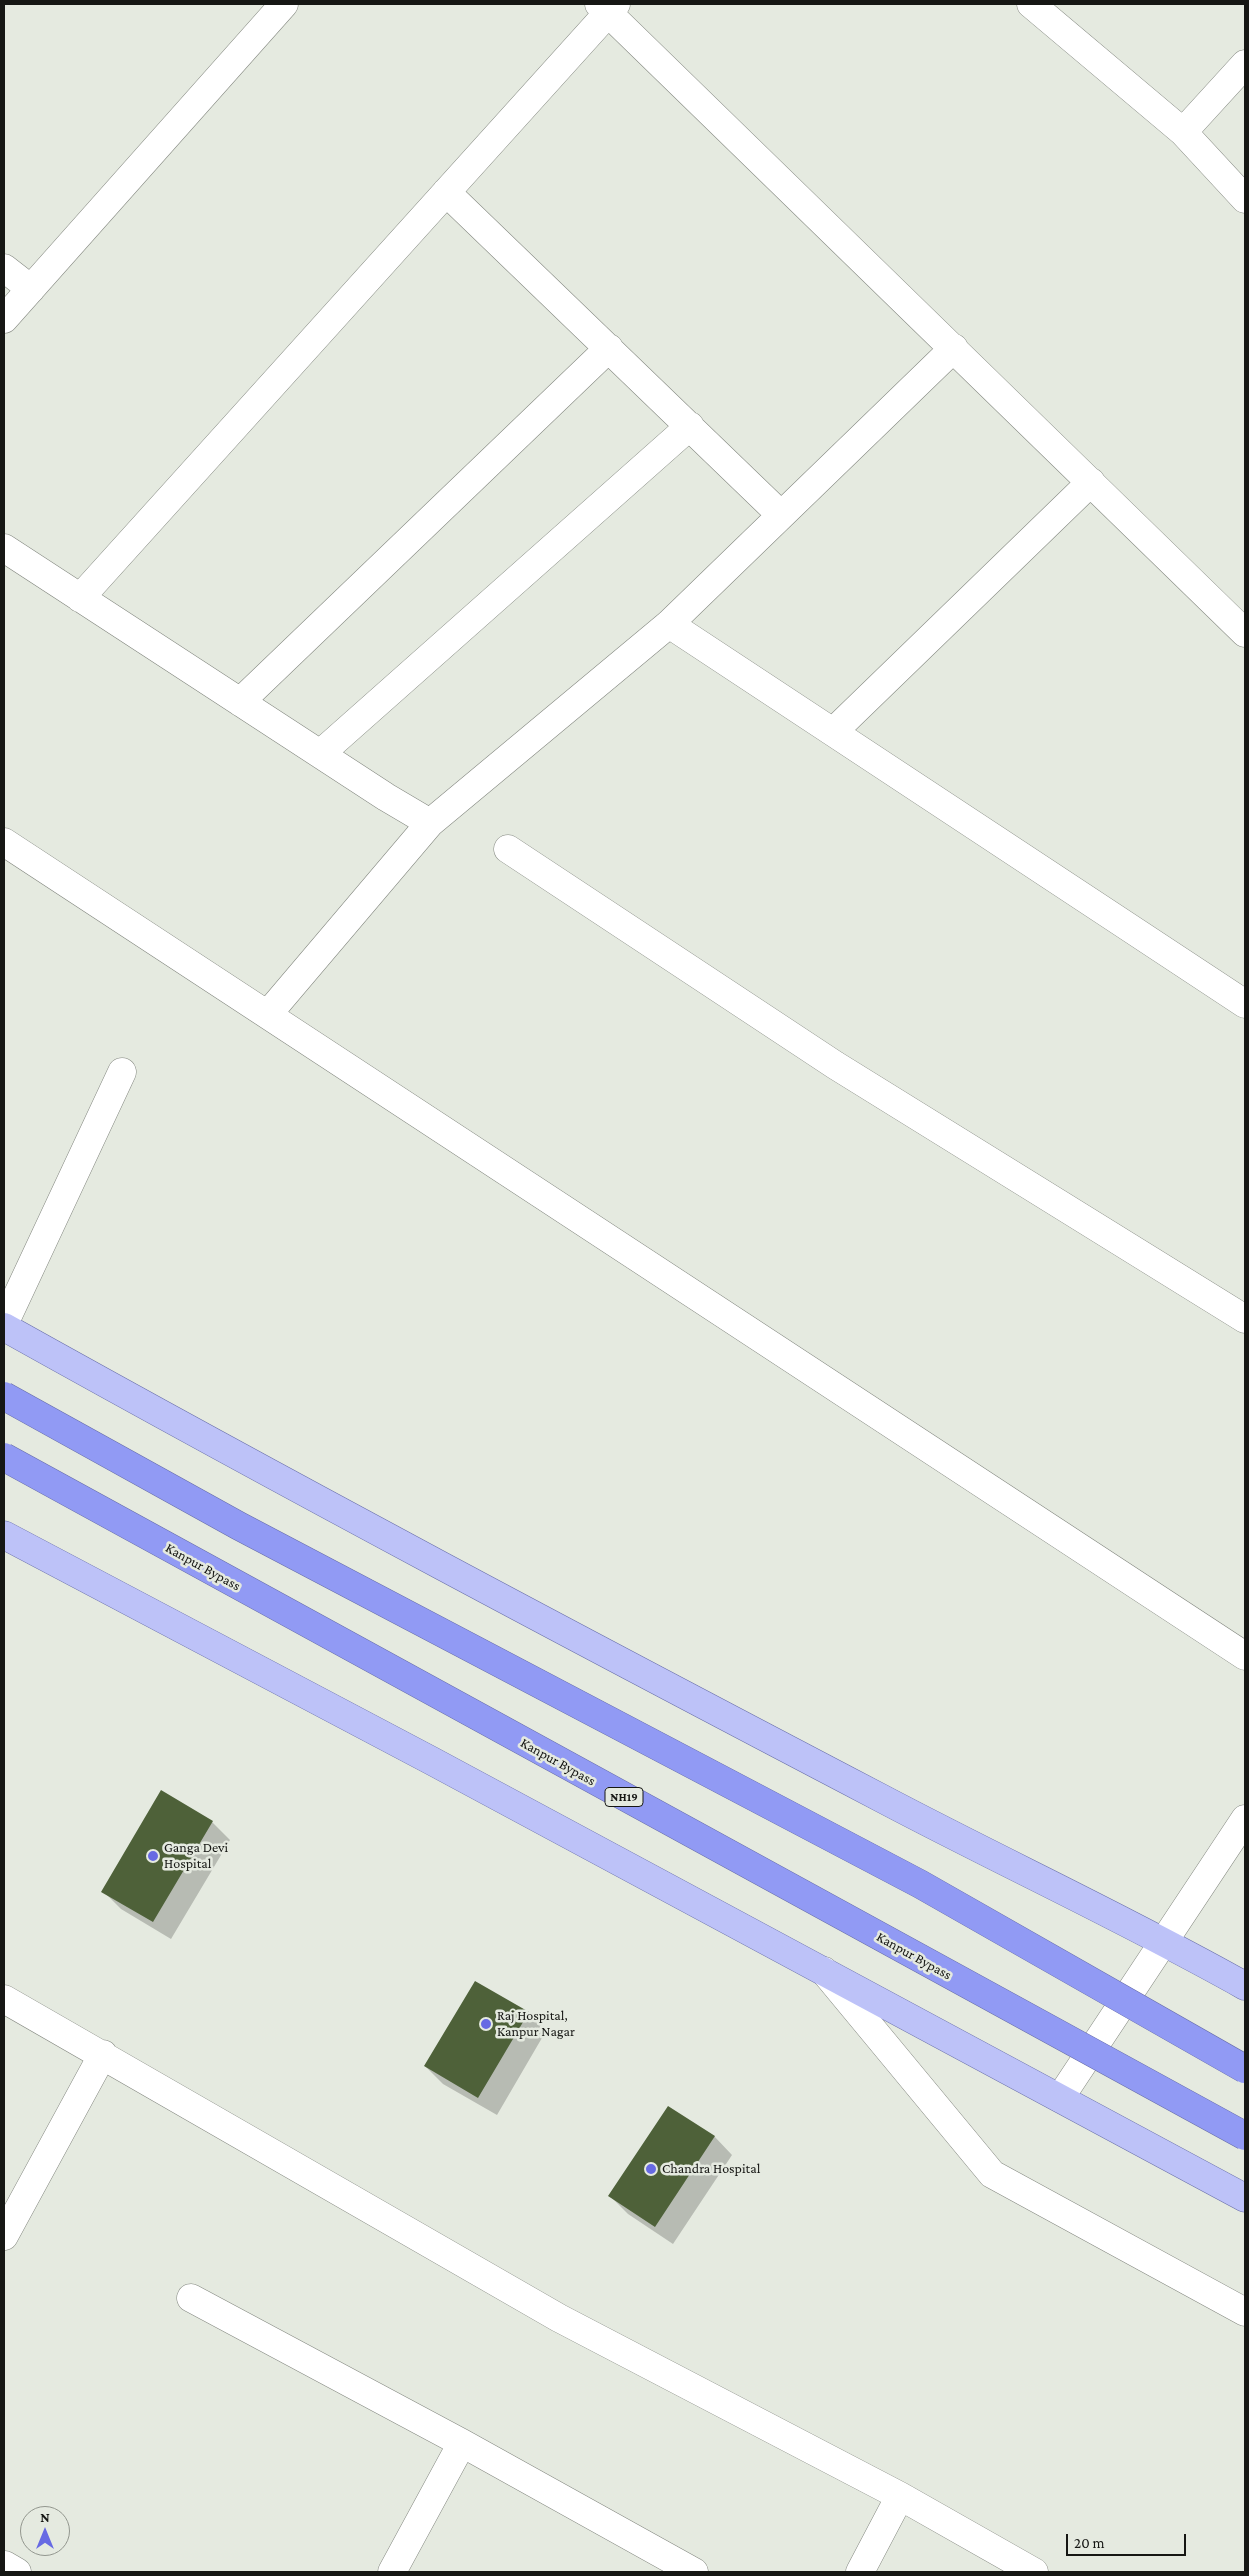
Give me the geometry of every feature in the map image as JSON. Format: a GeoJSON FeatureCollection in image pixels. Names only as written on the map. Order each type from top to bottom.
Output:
{"type":"FeatureCollection","features":[{"type":"Feature","properties":{"kind":"highway"},"geometry":{"type":"LineString","coordinates":[[4,1396],[239,1526],[920,1884],[1245,2069]]}},
{"type":"Feature","properties":{"kind":"highway","name":"Kanpur Bypass"},"geometry":{"type":"LineString","coordinates":[[4,1457],[1245,2136]]}},
{"type":"Feature","properties":{"kind":"main road"},"geometry":{"type":"LineString","coordinates":[[4,1326],[533,1616],[973,1846],[1164,1940],[1245,1986]]}},
{"type":"Feature","properties":{"kind":"main road"},"geometry":{"type":"LineString","coordinates":[[4,1535],[823,1970],[1245,2198]]}},
{"type":"Feature","properties":{"kind":"street"},"geometry":{"type":"LineString","coordinates":[[1030,4],[1183,132],[1245,199]]}},
{"type":"Feature","properties":{"kind":"street"},"geometry":{"type":"LineString","coordinates":[[80,598],[446,192],[608,7],[1245,633]]}},
{"type":"Feature","properties":{"kind":"street"},"geometry":{"type":"LineString","coordinates":[[4,319],[271,8]]}},
{"type":"Feature","properties":{"kind":"street"},"geometry":{"type":"LineString","coordinates":[[1183,132],[1245,64]]}},
{"type":"Feature","properties":{"kind":"street"},"geometry":{"type":"LineString","coordinates":[[446,192],[781,515]]}},
{"type":"Feature","properties":{"kind":"street"},"geometry":{"type":"LineString","coordinates":[[4,268],[30,289]]}},
{"type":"Feature","properties":{"kind":"street"},"geometry":{"type":"LineString","coordinates":[[240,702],[608,348]]}},
{"type":"Feature","properties":{"kind":"street"},"geometry":{"type":"LineString","coordinates":[[268,1014],[430,823],[668,624],[954,348]]}},
{"type":"Feature","properties":{"kind":"street"},"geometry":{"type":"LineString","coordinates":[[320,754],[690,426]]}},
{"type":"Feature","properties":{"kind":"street"},"geometry":{"type":"LineString","coordinates":[[833,732],[1091,482]]}},
{"type":"Feature","properties":{"kind":"street"},"geometry":{"type":"LineString","coordinates":[[4,548],[320,754],[430,823]]}},
{"type":"Feature","properties":{"kind":"street"},"geometry":{"type":"LineString","coordinates":[[668,624],[1245,1004]]}},
{"type":"Feature","properties":{"kind":"street"},"geometry":{"type":"LineString","coordinates":[[4,842],[1245,1656]]}},
{"type":"Feature","properties":{"kind":"street"},"geometry":{"type":"LineString","coordinates":[[508,849],[835,1065],[1245,1318]]}},
{"type":"Feature","properties":{"kind":"street"},"geometry":{"type":"LineString","coordinates":[[4,1326],[122,1072]]}},
{"type":"Feature","properties":{"kind":"street"},"geometry":{"type":"LineString","coordinates":[[1060,2098],[1245,1819]]}},
{"type":"Feature","properties":{"kind":"street"},"geometry":{"type":"LineString","coordinates":[[823,1970],[992,2174],[1245,2312]]}},
{"type":"Feature","properties":{"kind":"street"},"geometry":{"type":"LineString","coordinates":[[4,1999],[559,2318],[900,2496],[1034,2572]]}},
{"type":"Feature","properties":{"kind":"street"},"geometry":{"type":"LineString","coordinates":[[4,2236],[102,2054]]}},
{"type":"Feature","properties":{"kind":"street"},"geometry":{"type":"LineString","coordinates":[[191,2298],[462,2443],[694,2572]]}},
{"type":"Feature","properties":{"kind":"street"},"geometry":{"type":"LineString","coordinates":[[392,2572],[462,2443]]}},
{"type":"Feature","properties":{"kind":"street"},"geometry":{"type":"LineString","coordinates":[[860,2572],[900,2496]]}},
{"type":"Feature","properties":{"kind":"building"},"geometry":{"type":"Polygon","coordinates":[[[161,1790],[213,1821],[153,1922],[101,1892],[161,1790]]]}},
{"type":"Feature","properties":{"kind":"building"},"geometry":{"type":"Polygon","coordinates":[[[475,1981],[529,2012],[478,2098],[424,2066],[475,1981]]]}},
{"type":"Feature","properties":{"kind":"building"},"geometry":{"type":"Polygon","coordinates":[[[668,2106],[715,2136],[655,2227],[608,2196],[668,2106]]]}},
{"type":"Feature","properties":{"kind":"place","name":"Ganga Devi Hospital"},"geometry":{"type":"Point","coordinates":[153,1856]}},
{"type":"Feature","properties":{"kind":"place","name":"Raj Hospital, Kanpur Nagar"},"geometry":{"type":"Point","coordinates":[486,2024]}},
{"type":"Feature","properties":{"kind":"place","name":"Chandra Hospital"},"geometry":{"type":"Point","coordinates":[651,2169]}}]}
